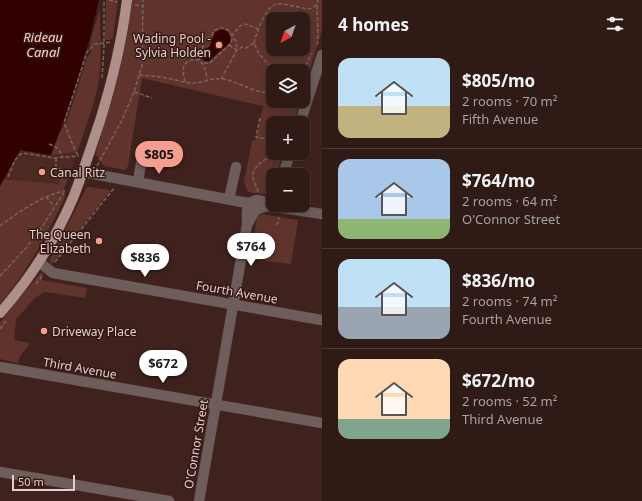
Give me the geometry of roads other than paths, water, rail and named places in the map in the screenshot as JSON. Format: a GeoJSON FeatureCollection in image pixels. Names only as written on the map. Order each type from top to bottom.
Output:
{"type":"FeatureCollection","features":[{"type":"Feature","properties":{"kind":"main road"},"geometry":{"type":"LineString","coordinates":[[0,313],[13,299],[39,262],[63,220],[111,85],[127,0]]}},
{"type":"Feature","properties":{"kind":"street"},"geometry":{"type":"LineString","coordinates":[[302,116],[322,55]]}},
{"type":"Feature","properties":{"kind":"street"},"geometry":{"type":"LineString","coordinates":[[138,182],[142,157]]}},
{"type":"Feature","properties":{"kind":"street"},"geometry":{"type":"LineString","coordinates":[[229,199],[236,166]]}},
{"type":"Feature","properties":{"kind":"street"},"geometry":{"type":"LineString","coordinates":[[79,172],[229,199],[262,201],[266,203]]}},
{"type":"Feature","properties":{"kind":"street","name":"O'Connor Street"},"geometry":{"type":"LineString","coordinates":[[199,501],[232,304],[247,225],[247,211],[252,201]]}},
{"type":"Feature","properties":{"kind":"street","name":"O'Connor Street"},"geometry":{"type":"LineString","coordinates":[[247,225],[256,209],[266,207]]}},
{"type":"Feature","properties":{"kind":"street"},"geometry":{"type":"LineString","coordinates":[[310,212],[322,214]]}},
{"type":"Feature","properties":{"kind":"street","name":"Fourth Avenue"},"geometry":{"type":"LineString","coordinates":[[39,262],[53,269],[322,320]]}},
{"type":"Feature","properties":{"kind":"street","name":"Third Avenue"},"geometry":{"type":"LineString","coordinates":[[0,367],[322,423]]}},
{"type":"Feature","properties":{"kind":"street"},"geometry":{"type":"LineString","coordinates":[[0,472],[169,501]]}},
{"type":"Feature","properties":{"kind":"water","name":"Rideau Canal"},"geometry":{"type":"Polygon","coordinates":[[[0,0],[99,0],[90,38],[70,103],[51,155],[20,150],[0,186],[0,0]]]}},
{"type":"Feature","properties":{"kind":"water","name":"Wading Pool - Sylvia Holden"},"geometry":{"type":"Polygon","coordinates":[[[222,29],[229,34],[231,38],[230,43],[210,60],[203,60],[201,57],[202,52],[210,46],[215,32],[222,29]]]}},
{"type":"Feature","properties":{"kind":"place","name":"Wading Pool - Sylvia Holden"},"geometry":{"type":"Point","coordinates":[219,45]}},
{"type":"Feature","properties":{"kind":"place","name":"Canal Ritz"},"geometry":{"type":"Point","coordinates":[42,172]}},
{"type":"Feature","properties":{"kind":"place","name":"The Queen Elizabeth"},"geometry":{"type":"Point","coordinates":[99,241]}},
{"type":"Feature","properties":{"kind":"place","name":"Driveway Place"},"geometry":{"type":"Point","coordinates":[44,331]}}]}
